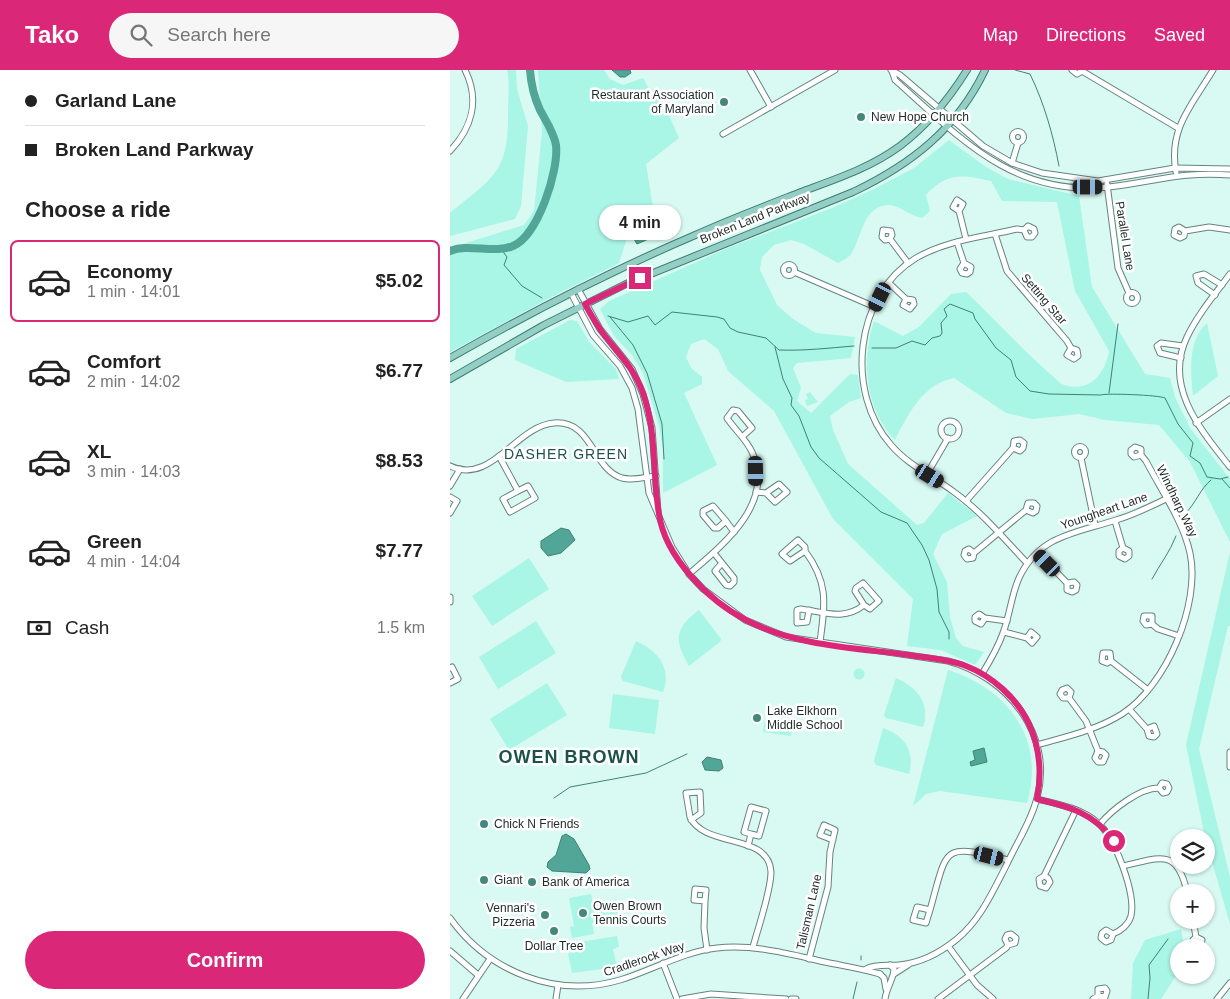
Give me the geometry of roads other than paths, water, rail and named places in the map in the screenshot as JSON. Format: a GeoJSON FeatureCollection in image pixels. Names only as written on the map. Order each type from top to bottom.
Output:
{"type":"FeatureCollection","features":[{"type":"Feature","properties":{"kind":"main road","name":"Broken Land Parkway"},"geometry":{"type":"LineString","coordinates":[[450,358],[578,289],[694,235],[868,165],[904,142],[934,115],[967,70]]}},
{"type":"Feature","properties":{"kind":"main road","name":"Broken Land Parkway"},"geometry":{"type":"LineString","coordinates":[[450,379],[578,307],[654,272],[870,184],[908,162],[948,127],[973,93],[985,70]]}},
{"type":"Feature","properties":{"kind":"street"},"geometry":{"type":"LineString","coordinates":[[450,151],[464,134],[472,111],[472,88],[465,70]]}},
{"type":"Feature","properties":{"kind":"street"},"geometry":{"type":"LineString","coordinates":[[750,70],[771,107]]}},
{"type":"Feature","properties":{"kind":"street"},"geometry":{"type":"LineString","coordinates":[[723,134],[835,70]]}},
{"type":"Feature","properties":{"kind":"street"},"geometry":{"type":"LineString","coordinates":[[1072,70],[1077,74],[1082,71],[1178,128]]}},
{"type":"Feature","properties":{"kind":"street"},"geometry":{"type":"LineString","coordinates":[[1176,175],[1173,149],[1178,128],[1213,70]]}},
{"type":"Feature","properties":{"kind":"street"},"geometry":{"type":"LineString","coordinates":[[892,71],[900,75],[982,146],[1012,163],[1042,174],[1107,184],[1175,168],[1230,169]]}},
{"type":"Feature","properties":{"kind":"street"},"geometry":{"type":"LineString","coordinates":[[892,71],[895,80],[978,152],[1020,175],[1055,184],[1107,184],[1176,175],[1230,175]]}},
{"type":"Feature","properties":{"kind":"street"},"geometry":{"type":"LineString","coordinates":[[1012,163],[1018,142]]}},
{"type":"Feature","properties":{"kind":"street","name":"Parallel Lane"},"geometry":{"type":"LineString","coordinates":[[1107,184],[1118,268],[1130,293]]}},
{"type":"Feature","properties":{"kind":"street"},"geometry":{"type":"LineString","coordinates":[[959,211],[966,239]]}},
{"type":"Feature","properties":{"kind":"street"},"geometry":{"type":"LineString","coordinates":[[1184,231],[1209,227],[1230,230]]}},
{"type":"Feature","properties":{"kind":"street"},"geometry":{"type":"LineString","coordinates":[[1024,230],[1017,229],[966,239],[930,251],[908,263],[889,283],[875,307],[862,351],[862,372],[865,396],[879,429],[890,444],[909,463],[966,501],[1027,563]]}},
{"type":"Feature","properties":{"kind":"street","name":"Setting Star"},"geometry":{"type":"LineString","coordinates":[[995,234],[1007,271],[1071,348]]}},
{"type":"Feature","properties":{"kind":"street"},"geometry":{"type":"LineString","coordinates":[[890,239],[908,263]]}},
{"type":"Feature","properties":{"kind":"street"},"geometry":{"type":"LineString","coordinates":[[957,242],[964,263]]}},
{"type":"Feature","properties":{"kind":"street"},"geometry":{"type":"LineString","coordinates":[[794,272],[875,307]]}},
{"type":"Feature","properties":{"kind":"street"},"geometry":{"type":"LineString","coordinates":[[1215,295],[1198,283],[1196,276],[1204,274],[1222,285]]}},
{"type":"Feature","properties":{"kind":"street"},"geometry":{"type":"LineString","coordinates":[[1230,274],[1192,328],[1183,346],[1180,377],[1183,392],[1196,423],[1230,467]]}},
{"type":"Feature","properties":{"kind":"street"},"geometry":{"type":"LineString","coordinates":[[889,283],[902,292],[906,299]]}},
{"type":"Feature","properties":{"kind":"street"},"geometry":{"type":"LineString","coordinates":[[578,289],[600,329],[626,360],[640,385],[652,428],[659,515]]}},
{"type":"Feature","properties":{"kind":"street"},"geometry":{"type":"LineString","coordinates":[[571,293],[593,335],[620,366],[632,388],[638,409],[646,477],[659,515]]}},
{"type":"Feature","properties":{"kind":"street"},"geometry":{"type":"LineString","coordinates":[[1181,358],[1160,353],[1157,346],[1161,343],[1183,346]]}},
{"type":"Feature","properties":{"kind":"street"},"geometry":{"type":"LineString","coordinates":[[1196,423],[1230,399]]}},
{"type":"Feature","properties":{"kind":"street"},"geometry":{"type":"LineString","coordinates":[[689,574],[714,553],[734,532],[752,508],[756,492],[756,464],[752,452],[727,418],[728,414],[736,409],[752,428],[742,437]]}},
{"type":"Feature","properties":{"kind":"street"},"geometry":{"type":"LineString","coordinates":[[450,466],[460,469],[481,467],[536,429],[558,423],[576,429],[586,436],[611,472],[624,478],[656,476]]}},
{"type":"Feature","properties":{"kind":"street"},"geometry":{"type":"LineString","coordinates":[[926,474],[948,438]]}},
{"type":"Feature","properties":{"kind":"street"},"geometry":{"type":"LineString","coordinates":[[966,501],[1007,452],[1013,448]]}},
{"type":"Feature","properties":{"kind":"street","name":"Windharp Way"},"geometry":{"type":"LineString","coordinates":[[1037,745],[1090,729],[1129,709],[1148,690],[1163,669],[1178,636],[1189,599],[1192,564],[1184,536],[1141,455]]}},
{"type":"Feature","properties":{"kind":"street"},"geometry":{"type":"LineString","coordinates":[[499,456],[518,491]]}},
{"type":"Feature","properties":{"kind":"street"},"geometry":{"type":"LineString","coordinates":[[1081,458],[1095,525]]}},
{"type":"Feature","properties":{"kind":"street"},"geometry":{"type":"LineString","coordinates":[[450,486],[460,469]]}},
{"type":"Feature","properties":{"kind":"street"},"geometry":{"type":"LineString","coordinates":[[528,486],[535,498],[510,512],[503,499],[518,491],[528,486]]}},
{"type":"Feature","properties":{"kind":"street"},"geometry":{"type":"LineString","coordinates":[[756,492],[766,493]]}},
{"type":"Feature","properties":{"kind":"street"},"geometry":{"type":"LineString","coordinates":[[450,497],[457,501],[450,513]]}},
{"type":"Feature","properties":{"kind":"street","name":"Youngheart Lane"},"geometry":{"type":"LineString","coordinates":[[982,674],[1004,632],[1012,597],[1027,563],[1061,536],[1114,521],[1166,499]]}},
{"type":"Feature","properties":{"kind":"street"},"geometry":{"type":"LineString","coordinates":[[726,522],[718,528],[714,528],[703,515],[703,511],[713,506],[726,522],[734,532]]}},
{"type":"Feature","properties":{"kind":"street"},"geometry":{"type":"LineString","coordinates":[[974,553],[1019,513],[1026,510]]}},
{"type":"Feature","properties":{"kind":"street","name":"Cradlerock Way"},"geometry":{"type":"LineString","coordinates":[[659,515],[669,541],[689,574],[712,596],[745,620],[786,637],[948,661],[982,674],[1003,690],[1026,719],[1037,745],[1040,776],[1037,799],[1027,824],[979,915],[966,930],[948,946],[912,963],[893,975]]}},
{"type":"Feature","properties":{"kind":"street"},"geometry":{"type":"LineString","coordinates":[[1114,521],[1122,548]]}},
{"type":"Feature","properties":{"kind":"street"},"geometry":{"type":"LineString","coordinates":[[805,551],[790,561],[782,554],[798,540],[805,547],[805,551],[818,568],[825,594],[820,642]]}},
{"type":"Feature","properties":{"kind":"street"},"geometry":{"type":"LineString","coordinates":[[714,553],[722,563]]}},
{"type":"Feature","properties":{"kind":"street"},"geometry":{"type":"LineString","coordinates":[[1038,553],[1067,583]]}},
{"type":"Feature","properties":{"kind":"street"},"geometry":{"type":"LineString","coordinates":[[863,583],[879,601],[870,610],[864,605],[855,591],[863,583]]}},
{"type":"Feature","properties":{"kind":"street"},"geometry":{"type":"LineString","coordinates":[[450,597],[450,602]]}},
{"type":"Feature","properties":{"kind":"street"},"geometry":{"type":"LineString","coordinates":[[809,610],[847,615],[864,605]]}},
{"type":"Feature","properties":{"kind":"street"},"geometry":{"type":"LineString","coordinates":[[985,618],[1007,621]]}},
{"type":"Feature","properties":{"kind":"street"},"geometry":{"type":"LineString","coordinates":[[1152,624],[1178,636]]}},
{"type":"Feature","properties":{"kind":"street"},"geometry":{"type":"LineString","coordinates":[[1004,632],[1027,638]]}},
{"type":"Feature","properties":{"kind":"street"},"geometry":{"type":"LineString","coordinates":[[1111,661],[1148,690]]}},
{"type":"Feature","properties":{"kind":"street"},"geometry":{"type":"LineString","coordinates":[[450,668],[452,668],[458,679],[450,683]]}},
{"type":"Feature","properties":{"kind":"street"},"geometry":{"type":"LineString","coordinates":[[1069,698],[1090,729],[1098,751]]}},
{"type":"Feature","properties":{"kind":"street"},"geometry":{"type":"LineString","coordinates":[[1129,709],[1147,729]]}},
{"type":"Feature","properties":{"kind":"street"},"geometry":{"type":"LineString","coordinates":[[1230,752],[1230,767]]}},
{"type":"Feature","properties":{"kind":"street"},"geometry":{"type":"LineString","coordinates":[[1100,824],[1124,802],[1152,788],[1159,788]]}},
{"type":"Feature","properties":{"kind":"street"},"geometry":{"type":"LineString","coordinates":[[691,820],[702,813],[700,792],[686,793],[691,820],[700,830],[748,846],[759,851],[765,857],[771,875],[753,948]]}},
{"type":"Feature","properties":{"kind":"street"},"geometry":{"type":"LineString","coordinates":[[1037,799],[1076,810],[1100,824],[1114,841],[1123,866],[1131,912],[1126,924],[1112,934]]}},
{"type":"Feature","properties":{"kind":"street"},"geometry":{"type":"LineString","coordinates":[[752,807],[766,811],[759,836],[752,834],[744,832],[752,807]]}},
{"type":"Feature","properties":{"kind":"street"},"geometry":{"type":"LineString","coordinates":[[1044,876],[1076,810]]}},
{"type":"Feature","properties":{"kind":"street"},"geometry":{"type":"LineString","coordinates":[[748,846],[752,834]]}},
{"type":"Feature","properties":{"kind":"street","name":"Talisman Lane"},"geometry":{"type":"LineString","coordinates":[[809,958],[828,887],[833,840]]}},
{"type":"Feature","properties":{"kind":"street"},"geometry":{"type":"LineString","coordinates":[[930,910],[943,864],[951,853],[969,850],[1008,860]]}},
{"type":"Feature","properties":{"kind":"street"},"geometry":{"type":"LineString","coordinates":[[1123,866],[1160,858],[1167,859],[1180,869],[1185,884]]}},
{"type":"Feature","properties":{"kind":"street"},"geometry":{"type":"LineString","coordinates":[[705,901],[704,928],[707,950]]}},
{"type":"Feature","properties":{"kind":"street","name":"Cradlerock Way"},"geometry":{"type":"LineString","coordinates":[[450,918],[466,938],[490,958],[520,975],[558,985],[606,984],[663,963],[707,950],[753,948],[866,969],[882,976]]}},
{"type":"Feature","properties":{"kind":"street"},"geometry":{"type":"LineString","coordinates":[[1194,929],[1196,937]]}},
{"type":"Feature","properties":{"kind":"street"},"geometry":{"type":"LineString","coordinates":[[938,999],[1006,948],[1008,944]]}},
{"type":"Feature","properties":{"kind":"street"},"geometry":{"type":"LineString","coordinates":[[948,946],[969,976],[983,992],[993,999]]}},
{"type":"Feature","properties":{"kind":"street"},"geometry":{"type":"LineString","coordinates":[[450,951],[478,975]]}},
{"type":"Feature","properties":{"kind":"street"},"geometry":{"type":"LineString","coordinates":[[463,999],[490,958]]}},
{"type":"Feature","properties":{"kind":"street"},"geometry":{"type":"LineString","coordinates":[[663,963],[677,999]]}},
{"type":"Feature","properties":{"kind":"street","name":"Cradlerock Way"},"geometry":{"type":"LineString","coordinates":[[866,969],[912,963]]}},
{"type":"Feature","properties":{"kind":"street"},"geometry":{"type":"LineString","coordinates":[[885,999],[886,990],[894,969],[886,965],[882,976],[886,990]]}},
{"type":"Feature","properties":{"kind":"street"},"geometry":{"type":"LineString","coordinates":[[882,976],[893,975]]}},
{"type":"Feature","properties":{"kind":"street"},"geometry":{"type":"LineString","coordinates":[[1217,999],[1230,983]]}},
{"type":"Feature","properties":{"kind":"street"},"geometry":{"type":"LineString","coordinates":[[556,999],[558,985]]}},
{"type":"Feature","properties":{"kind":"street"},"geometry":{"type":"LineString","coordinates":[[682,999],[711,994],[786,999]]}},
{"type":"Feature","properties":{"kind":"street"},"geometry":{"type":"LineString","coordinates":[[791,999],[796,999]]}},
{"type":"Feature","properties":{"kind":"waterway"},"geometry":{"type":"LineString","coordinates":[[450,251],[465,248],[498,249],[513,246],[531,230],[545,201],[554,170],[556,145],[552,132],[536,100],[530,70]]}},
{"type":"Feature","properties":{"kind":"waterway"},"geometry":{"type":"LineString","coordinates":[[1015,70],[1030,74],[1040,96],[1059,166]]}},
{"type":"Feature","properties":{"kind":"waterway"},"geometry":{"type":"LineString","coordinates":[[501,249],[507,257],[504,265],[522,286],[542,298]]}},
{"type":"Feature","properties":{"kind":"waterway"},"geometry":{"type":"LineString","coordinates":[[872,348],[896,348],[912,341],[925,345],[932,338],[940,336],[942,333],[941,323],[947,316],[944,309],[950,304],[973,313],[975,319],[996,348],[1011,360],[1016,377],[1030,391],[1049,394],[1112,394],[1165,398],[1178,424],[1193,443],[1190,456],[1200,463],[1207,477],[1220,479],[1228,477]]}},
{"type":"Feature","properties":{"kind":"waterway"},"geometry":{"type":"LineString","coordinates":[[608,316],[628,322],[648,316],[655,325],[672,312],[717,317],[724,319],[730,328],[738,332],[766,338],[779,350],[854,346]]}},
{"type":"Feature","properties":{"kind":"waterway"},"geometry":{"type":"LineString","coordinates":[[610,317],[633,345],[647,373],[662,424],[664,459]]}},
{"type":"Feature","properties":{"kind":"waterway"},"geometry":{"type":"LineString","coordinates":[[1109,393],[1118,324]]}},
{"type":"Feature","properties":{"kind":"waterway"},"geometry":{"type":"LineString","coordinates":[[775,347],[783,379],[792,398],[791,405],[799,416],[811,447],[819,458],[881,512],[907,523],[922,545],[929,560],[937,589],[939,612],[949,632],[949,639]]}},
{"type":"Feature","properties":{"kind":"waterway"},"geometry":{"type":"LineString","coordinates":[[1222,479],[1230,488]]}},
{"type":"Feature","properties":{"kind":"waterway"},"geometry":{"type":"LineString","coordinates":[[1185,514],[1211,480]]}},
{"type":"Feature","properties":{"kind":"waterway"},"geometry":{"type":"LineString","coordinates":[[1152,579],[1176,536]]}},
{"type":"Feature","properties":{"kind":"waterway"},"geometry":{"type":"LineString","coordinates":[[554,798],[570,787],[646,773],[687,754]]}},
{"type":"Feature","properties":{"kind":"waterway"},"geometry":{"type":"LineString","coordinates":[[1148,999],[1149,965],[1168,939]]}},
{"type":"Feature","properties":{"kind":"waterway"},"geometry":{"type":"LineString","coordinates":[[853,999],[857,982]]}},
{"type":"Feature","properties":{"kind":"place","name":"Restaurant Association of Maryland"},"geometry":{"type":"Point","coordinates":[724,102]}},
{"type":"Feature","properties":{"kind":"place","name":"New Hope Church"},"geometry":{"type":"Point","coordinates":[861,117]}},
{"type":"Feature","properties":{"kind":"place","name":"Lake Elkhorn Middle School"},"geometry":{"type":"Point","coordinates":[757,718]}},
{"type":"Feature","properties":{"kind":"place","name":"Chick N Friends"},"geometry":{"type":"Point","coordinates":[484,824]}},
{"type":"Feature","properties":{"kind":"place","name":"Giant"},"geometry":{"type":"Point","coordinates":[484,880]}},
{"type":"Feature","properties":{"kind":"place","name":"Bank of America"},"geometry":{"type":"Point","coordinates":[532,882]}},
{"type":"Feature","properties":{"kind":"place","name":"Owen Brown Tennis Courts"},"geometry":{"type":"Point","coordinates":[583,913]}},
{"type":"Feature","properties":{"kind":"place","name":"Vennari's Pizzeria"},"geometry":{"type":"Point","coordinates":[545,915]}},
{"type":"Feature","properties":{"kind":"place","name":"Dollar Tree"},"geometry":{"type":"Point","coordinates":[554,931]}},
{"type":"Feature","properties":{"kind":"district","name":"DASHER GREEN"},"geometry":{"type":"Point","coordinates":[566,454]}},
{"type":"Feature","properties":{"kind":"district","name":"OWEN BROWN"},"geometry":{"type":"Point","coordinates":[569,757]}}]}
